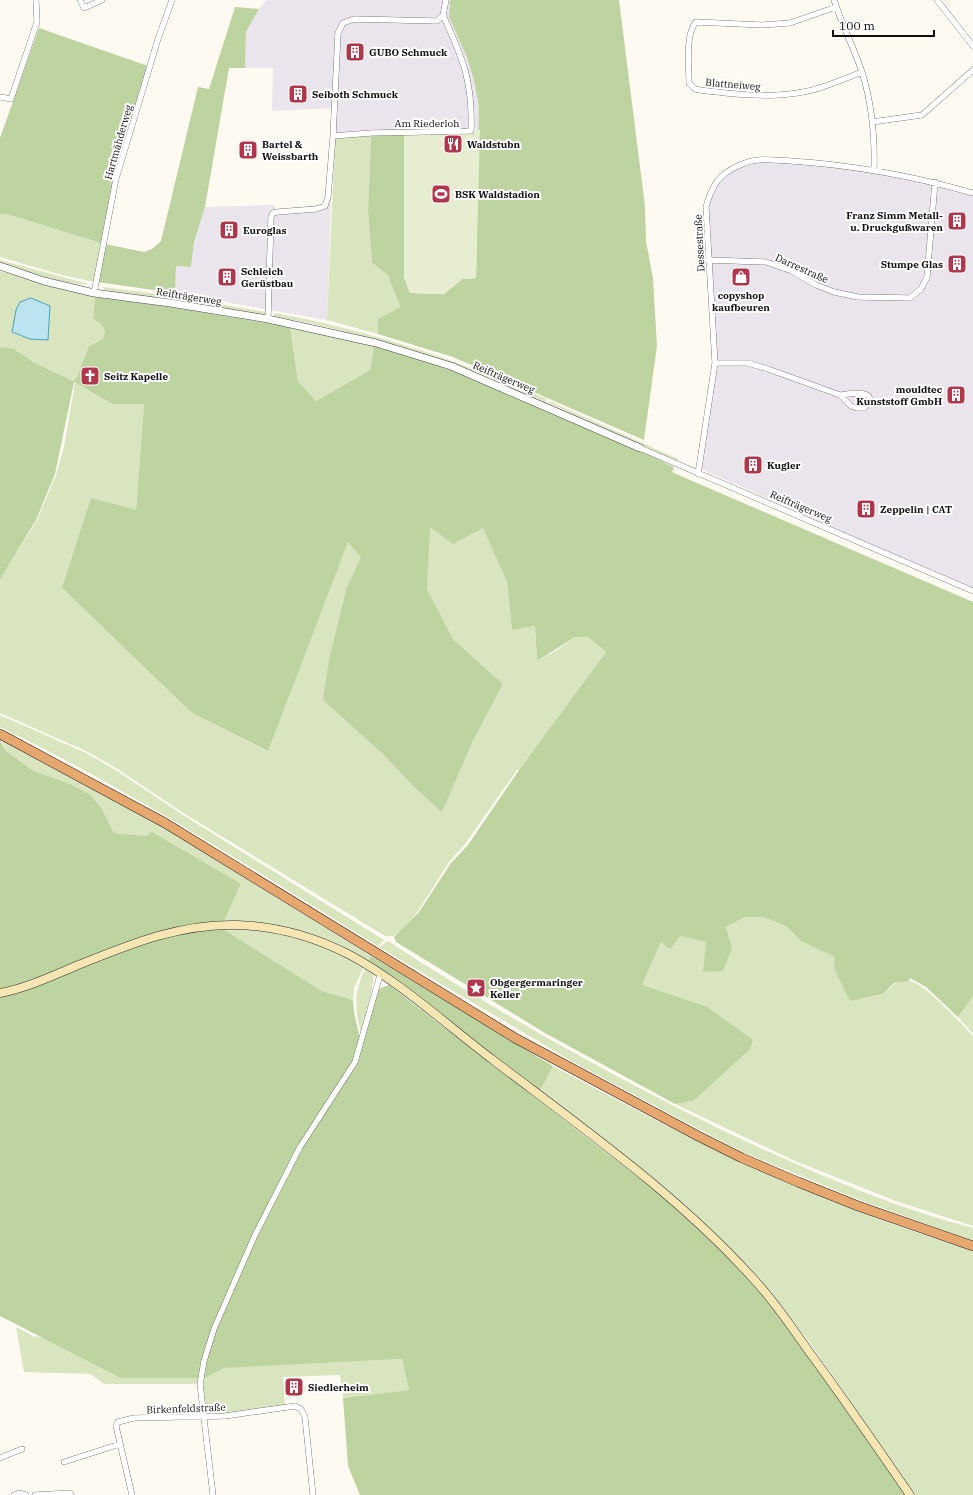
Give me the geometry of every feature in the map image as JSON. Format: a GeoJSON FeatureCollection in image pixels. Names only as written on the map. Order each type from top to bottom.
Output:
{"type":"FeatureCollection","features":[{"type":"Feature","properties":{"kind":"highway"},"geometry":{"type":"LineString","coordinates":[[0,734],[165,823],[515,1038],[691,1133],[742,1158],[804,1184],[865,1208],[973,1246]]}},
{"type":"Feature","properties":{"kind":"main road"},"geometry":{"type":"LineString","coordinates":[[0,993],[56,975],[148,938],[180,930],[222,925],[255,926],[285,931],[312,938],[346,953],[380,974],[415,1000],[651,1182],[722,1244],[780,1311],[910,1495]]}},
{"type":"Feature","properties":{"kind":"street"},"geometry":{"type":"LineString","coordinates":[[0,97],[11,99],[37,22],[36,0]]}},
{"type":"Feature","properties":{"kind":"street"},"geometry":{"type":"LineString","coordinates":[[80,0],[84,8],[102,0]]}},
{"type":"Feature","properties":{"kind":"street","name":"Hartmähderweg"},"geometry":{"type":"LineString","coordinates":[[94,293],[116,178],[158,39],[172,0]]}},
{"type":"Feature","properties":{"kind":"street"},"geometry":{"type":"LineString","coordinates":[[268,319],[271,217],[273,213],[277,212],[316,209],[325,206],[328,197],[333,136],[338,33],[343,23],[354,19],[437,21],[443,15],[446,0]]}},
{"type":"Feature","properties":{"kind":"street"},"geometry":{"type":"LineString","coordinates":[[834,0],[862,72],[869,99],[872,122],[874,170]]}},
{"type":"Feature","properties":{"kind":"street"},"geometry":{"type":"LineString","coordinates":[[937,0],[973,46]]}},
{"type":"Feature","properties":{"kind":"street","name":"Blattneiweg"},"geometry":{"type":"LineString","coordinates":[[836,7],[790,23],[762,24],[696,22],[691,27],[689,83],[695,89],[747,95],[772,96],[798,93],[830,85],[862,72]]}},
{"type":"Feature","properties":{"kind":"street","name":"Am Riederloh"},"geometry":{"type":"LineString","coordinates":[[333,136],[371,132],[471,131],[472,104],[468,79],[462,57],[443,15]]}},
{"type":"Feature","properties":{"kind":"street"},"geometry":{"type":"LineString","coordinates":[[872,122],[922,115],[973,70]]}},
{"type":"Feature","properties":{"kind":"street","name":"Dessestraße"},"geometry":{"type":"LineString","coordinates":[[698,474],[715,363],[706,207],[709,194],[714,184],[726,173],[742,164],[762,160],[805,162],[874,170],[935,182],[973,193]]}},
{"type":"Feature","properties":{"kind":"street","name":"Darrestraße"},"geometry":{"type":"LineString","coordinates":[[708,260],[766,262],[792,271],[816,285],[834,292],[858,298],[910,298],[921,289],[927,277],[935,182]]}},
{"type":"Feature","properties":{"kind":"street","name":"Reifträgerweg"},"geometry":{"type":"LineString","coordinates":[[0,266],[44,280],[94,293],[170,303],[268,319],[350,336],[451,366],[698,474],[973,591]]}},
{"type":"Feature","properties":{"kind":"street"},"geometry":{"type":"LineString","coordinates":[[715,363],[748,364],[768,369],[840,395],[851,406],[864,408],[868,404],[869,399],[862,392],[840,395]]}},
{"type":"Feature","properties":{"kind":"street"},"geometry":{"type":"LineString","coordinates":[[213,1495],[202,1417],[200,1384],[204,1362],[214,1329],[255,1236],[300,1147],[355,1062],[380,974]]}},
{"type":"Feature","properties":{"kind":"street","name":"Birkenfeldstraße"},"geometry":{"type":"LineString","coordinates":[[120,1444],[116,1426],[118,1422],[134,1418],[224,1416],[295,1406],[301,1408],[305,1417],[314,1495]]}},
{"type":"Feature","properties":{"kind":"street"},"geometry":{"type":"LineString","coordinates":[[64,1462],[120,1444],[132,1495]]}},
{"type":"Feature","properties":{"kind":"street"},"geometry":{"type":"LineString","coordinates":[[0,1458],[22,1449]]}},
{"type":"Feature","properties":{"kind":"street"},"geometry":{"type":"LineString","coordinates":[[14,1495],[19,1492],[26,1495]]}},
{"type":"Feature","properties":{"kind":"street"},"geometry":{"type":"LineString","coordinates":[[35,1495],[70,1493],[71,1495]]}},
{"type":"Feature","properties":{"kind":"shaded area"},"geometry":{"type":"Polygon","coordinates":[[[266,0],[450,0],[449,17],[466,55],[474,80],[479,107],[480,130],[403,130],[336,133],[336,108],[272,111],[273,68],[245,68],[246,32],[266,0]]]}},
{"type":"Feature","properties":{"kind":"shaded area"},"geometry":{"type":"Polygon","coordinates":[[[763,162],[805,164],[874,172],[935,184],[973,195],[973,589],[701,469],[716,376],[717,359],[708,207],[716,185],[727,175],[743,166],[763,162]]]}},
{"type":"Feature","properties":{"kind":"shaded area"},"geometry":{"type":"Polygon","coordinates":[[[325,198],[331,198],[327,320],[175,293],[176,266],[191,267],[194,242],[205,207],[273,205],[276,209],[320,205],[324,203],[325,198]]]}},
{"type":"Feature","properties":{"kind":"green space"},"geometry":{"type":"Polygon","coordinates":[[[450,0],[619,0],[645,206],[646,241],[653,278],[657,346],[644,440],[453,357],[378,334],[378,319],[400,307],[388,275],[372,263],[368,211],[371,135],[404,134],[404,277],[410,293],[444,294],[462,279],[476,278],[479,107],[474,80],[466,55],[449,17],[450,0]]]}},
{"type":"Feature","properties":{"kind":"green space"},"geometry":{"type":"Polygon","coordinates":[[[235,7],[259,9],[246,32],[245,68],[229,68],[205,207],[194,242],[191,267],[176,266],[175,293],[97,282],[105,244],[144,252],[152,249],[161,241],[198,87],[209,89],[235,7]]]}},
{"type":"Feature","properties":{"kind":"green space"},"geometry":{"type":"Polygon","coordinates":[[[39,28],[148,66],[101,243],[7,214],[0,214],[0,138],[39,28]]]}},
{"type":"Feature","properties":{"kind":"green space","name":"BSK Waldstadion"},"geometry":{"type":"Polygon","coordinates":[[[480,130],[476,278],[462,279],[444,294],[410,293],[404,277],[404,134],[480,130]]]}},
{"type":"Feature","properties":{"kind":"green space"},"geometry":{"type":"Polygon","coordinates":[[[371,135],[368,211],[372,263],[388,275],[400,307],[378,319],[378,334],[327,320],[335,139],[371,135]]]}},
{"type":"Feature","properties":{"kind":"green space"},"geometry":{"type":"Polygon","coordinates":[[[0,214],[7,214],[101,243],[94,282],[62,275],[0,257],[0,214]]]}},
{"type":"Feature","properties":{"kind":"green space"},"geometry":{"type":"Polygon","coordinates":[[[0,260],[89,284],[71,283],[45,277],[0,263],[0,260]]]}},
{"type":"Feature","properties":{"kind":"green space"},"geometry":{"type":"Polygon","coordinates":[[[0,271],[95,297],[93,317],[101,324],[105,331],[103,339],[89,346],[77,377],[73,381],[35,363],[14,349],[0,347],[0,271]]]}},
{"type":"Feature","properties":{"kind":"green space"},"geometry":{"type":"Polygon","coordinates":[[[102,287],[174,296],[265,312],[265,315],[105,290],[102,287]]]}},
{"type":"Feature","properties":{"kind":"green space"},"geometry":{"type":"Polygon","coordinates":[[[95,297],[170,307],[290,327],[298,381],[316,401],[370,370],[374,346],[441,367],[478,380],[563,416],[674,467],[672,472],[973,602],[973,996],[958,1017],[926,987],[910,978],[909,981],[894,983],[883,994],[850,1001],[834,968],[835,957],[802,942],[786,926],[763,917],[745,917],[726,927],[732,947],[723,971],[703,972],[706,942],[680,936],[670,949],[661,942],[642,985],[707,1007],[753,1040],[750,1049],[693,1101],[675,1104],[545,1033],[396,942],[394,937],[419,912],[451,863],[468,845],[519,770],[606,652],[588,637],[575,637],[537,661],[535,626],[512,630],[507,582],[483,528],[453,544],[430,527],[427,589],[453,639],[503,684],[472,743],[442,812],[413,786],[383,754],[323,700],[329,660],[347,587],[361,557],[348,542],[268,751],[192,713],[62,588],[91,498],[136,510],[144,404],[112,404],[74,382],[55,474],[36,520],[0,580],[0,347],[14,349],[35,363],[73,381],[77,377],[89,346],[103,339],[105,331],[101,324],[93,318],[95,297]]]}},
{"type":"Feature","properties":{"kind":"green space"},"geometry":{"type":"Polygon","coordinates":[[[275,313],[333,325],[390,340],[501,380],[500,382],[444,361],[388,343],[332,328],[274,316],[275,313]]]}},
{"type":"Feature","properties":{"kind":"green space"},"geometry":{"type":"Polygon","coordinates":[[[290,327],[374,346],[370,370],[316,401],[298,381],[290,327]]]}},
{"type":"Feature","properties":{"kind":"green space"},"geometry":{"type":"Polygon","coordinates":[[[503,381],[547,399],[546,402],[502,383],[503,381]]]}},
{"type":"Feature","properties":{"kind":"green space"},"geometry":{"type":"Polygon","coordinates":[[[75,383],[112,404],[144,404],[136,511],[62,588],[192,713],[267,751],[348,542],[362,556],[347,587],[383,754],[413,786],[442,811],[472,743],[503,684],[453,639],[427,589],[429,526],[483,527],[507,582],[512,630],[535,626],[537,661],[557,650],[575,637],[588,637],[606,652],[519,770],[517,770],[465,844],[449,862],[418,911],[402,930],[393,936],[385,936],[185,814],[116,768],[86,751],[0,713],[0,580],[37,520],[56,475],[64,447],[75,383]]]}},
{"type":"Feature","properties":{"kind":"green space"},"geometry":{"type":"Polygon","coordinates":[[[549,401],[678,459],[677,461],[549,403],[549,401]]]}},
{"type":"Feature","properties":{"kind":"green space"},"geometry":{"type":"Polygon","coordinates":[[[0,715],[86,753],[114,769],[183,815],[384,940],[378,946],[144,804],[49,751],[0,727],[0,715]]]}},
{"type":"Feature","properties":{"kind":"green space"},"geometry":{"type":"Polygon","coordinates":[[[0,740],[6,751],[34,771],[70,784],[89,794],[101,807],[114,833],[146,836],[152,832],[241,884],[221,928],[322,991],[353,1000],[354,1013],[360,1038],[378,989],[389,985],[689,1216],[759,1289],[831,1385],[906,1495],[360,1495],[348,1466],[343,1398],[409,1390],[402,1359],[224,1368],[205,1378],[121,1378],[0,1316],[0,740]]]}},
{"type":"Feature","properties":{"kind":"green space"},"geometry":{"type":"Polygon","coordinates":[[[2,741],[163,827],[371,956],[368,961],[315,937],[282,927],[224,921],[241,885],[146,836],[114,833],[101,807],[70,784],[34,771],[6,751],[2,741]]]}},
{"type":"Feature","properties":{"kind":"green space"},"geometry":{"type":"Polygon","coordinates":[[[745,917],[763,917],[786,926],[802,942],[836,957],[850,1001],[883,994],[900,981],[909,981],[916,983],[933,996],[973,1036],[973,1226],[893,1200],[793,1160],[675,1104],[693,1101],[642,985],[661,942],[680,936],[732,947],[726,927],[745,917]]]}},
{"type":"Feature","properties":{"kind":"green space"},"geometry":{"type":"Polygon","coordinates":[[[221,928],[259,930],[295,937],[330,949],[364,966],[354,988],[353,1000],[322,991],[221,928]]]}},
{"type":"Feature","properties":{"kind":"green space"},"geometry":{"type":"Polygon","coordinates":[[[388,941],[513,1018],[641,1089],[728,1133],[818,1174],[910,1209],[973,1228],[973,1241],[860,1200],[745,1153],[702,1131],[575,1063],[379,947],[388,941]]]}},
{"type":"Feature","properties":{"kind":"green space"},"geometry":{"type":"Polygon","coordinates":[[[371,956],[553,1066],[540,1091],[368,961],[371,956]]]}},
{"type":"Feature","properties":{"kind":"green space"},"geometry":{"type":"Polygon","coordinates":[[[366,968],[374,974],[371,994],[361,1032],[357,1016],[356,999],[359,983],[366,968]]]}},
{"type":"Feature","properties":{"kind":"green space"},"geometry":{"type":"Polygon","coordinates":[[[973,996],[973,1034],[958,1017],[973,996]]]}},
{"type":"Feature","properties":{"kind":"green space"},"geometry":{"type":"Polygon","coordinates":[[[553,1066],[681,1133],[811,1193],[901,1227],[973,1250],[973,1495],[914,1495],[834,1377],[792,1319],[746,1265],[672,1195],[540,1091],[553,1066]]]}},
{"type":"Feature","properties":{"kind":"green space"},"geometry":{"type":"Polygon","coordinates":[[[16,1327],[35,1337],[36,1336],[205,1378],[224,1368],[402,1359],[409,1390],[343,1398],[340,1375],[283,1377],[285,1407],[202,1417],[200,1384],[104,1384],[91,1374],[24,1372],[16,1327]]]}},
{"type":"Feature","properties":{"kind":"water"},"geometry":{"type":"Polygon","coordinates":[[[31,298],[50,306],[48,340],[30,339],[12,332],[16,310],[20,302],[31,298]]]}},
{"type":"Feature","properties":{"kind":"place","name":"GUBO Schmuck"},"geometry":{"type":"Point","coordinates":[355,52]}},
{"type":"Feature","properties":{"kind":"place","name":"Seiboth Schmuck"},"geometry":{"type":"Point","coordinates":[298,94]}},
{"type":"Feature","properties":{"kind":"place","name":"Waldstubn"},"geometry":{"type":"Point","coordinates":[453,144]}},
{"type":"Feature","properties":{"kind":"place","name":"Bartel & Weissbarth"},"geometry":{"type":"Point","coordinates":[248,150]}},
{"type":"Feature","properties":{"kind":"place","name":"BSK Waldstadion"},"geometry":{"type":"Point","coordinates":[441,194]}},
{"type":"Feature","properties":{"kind":"place","name":"Franz Simm Metall- u. Druckgußwaren"},"geometry":{"type":"Point","coordinates":[957,221]}},
{"type":"Feature","properties":{"kind":"place","name":"Euroglas"},"geometry":{"type":"Point","coordinates":[229,230]}},
{"type":"Feature","properties":{"kind":"place","name":"Stumpe Glas"},"geometry":{"type":"Point","coordinates":[957,264]}},
{"type":"Feature","properties":{"kind":"place","name":"Schleich Gerüstbau"},"geometry":{"type":"Point","coordinates":[227,277]}},
{"type":"Feature","properties":{"kind":"place","name":"copyshop kaufbeuren"},"geometry":{"type":"Point","coordinates":[741,277]}},
{"type":"Feature","properties":{"kind":"place","name":"Seitz Kapelle"},"geometry":{"type":"Point","coordinates":[90,376]}},
{"type":"Feature","properties":{"kind":"place","name":"mouldtec Kunststoff GmbH"},"geometry":{"type":"Point","coordinates":[956,395]}},
{"type":"Feature","properties":{"kind":"place","name":"Kugler"},"geometry":{"type":"Point","coordinates":[753,465]}},
{"type":"Feature","properties":{"kind":"place","name":"Zeppelin | CAT"},"geometry":{"type":"Point","coordinates":[866,509]}},
{"type":"Feature","properties":{"kind":"place","name":"Obgergermaringer Keller"},"geometry":{"type":"Point","coordinates":[476,988]}},
{"type":"Feature","properties":{"kind":"place","name":"Siedlerheim"},"geometry":{"type":"Point","coordinates":[294,1387]}}]}
